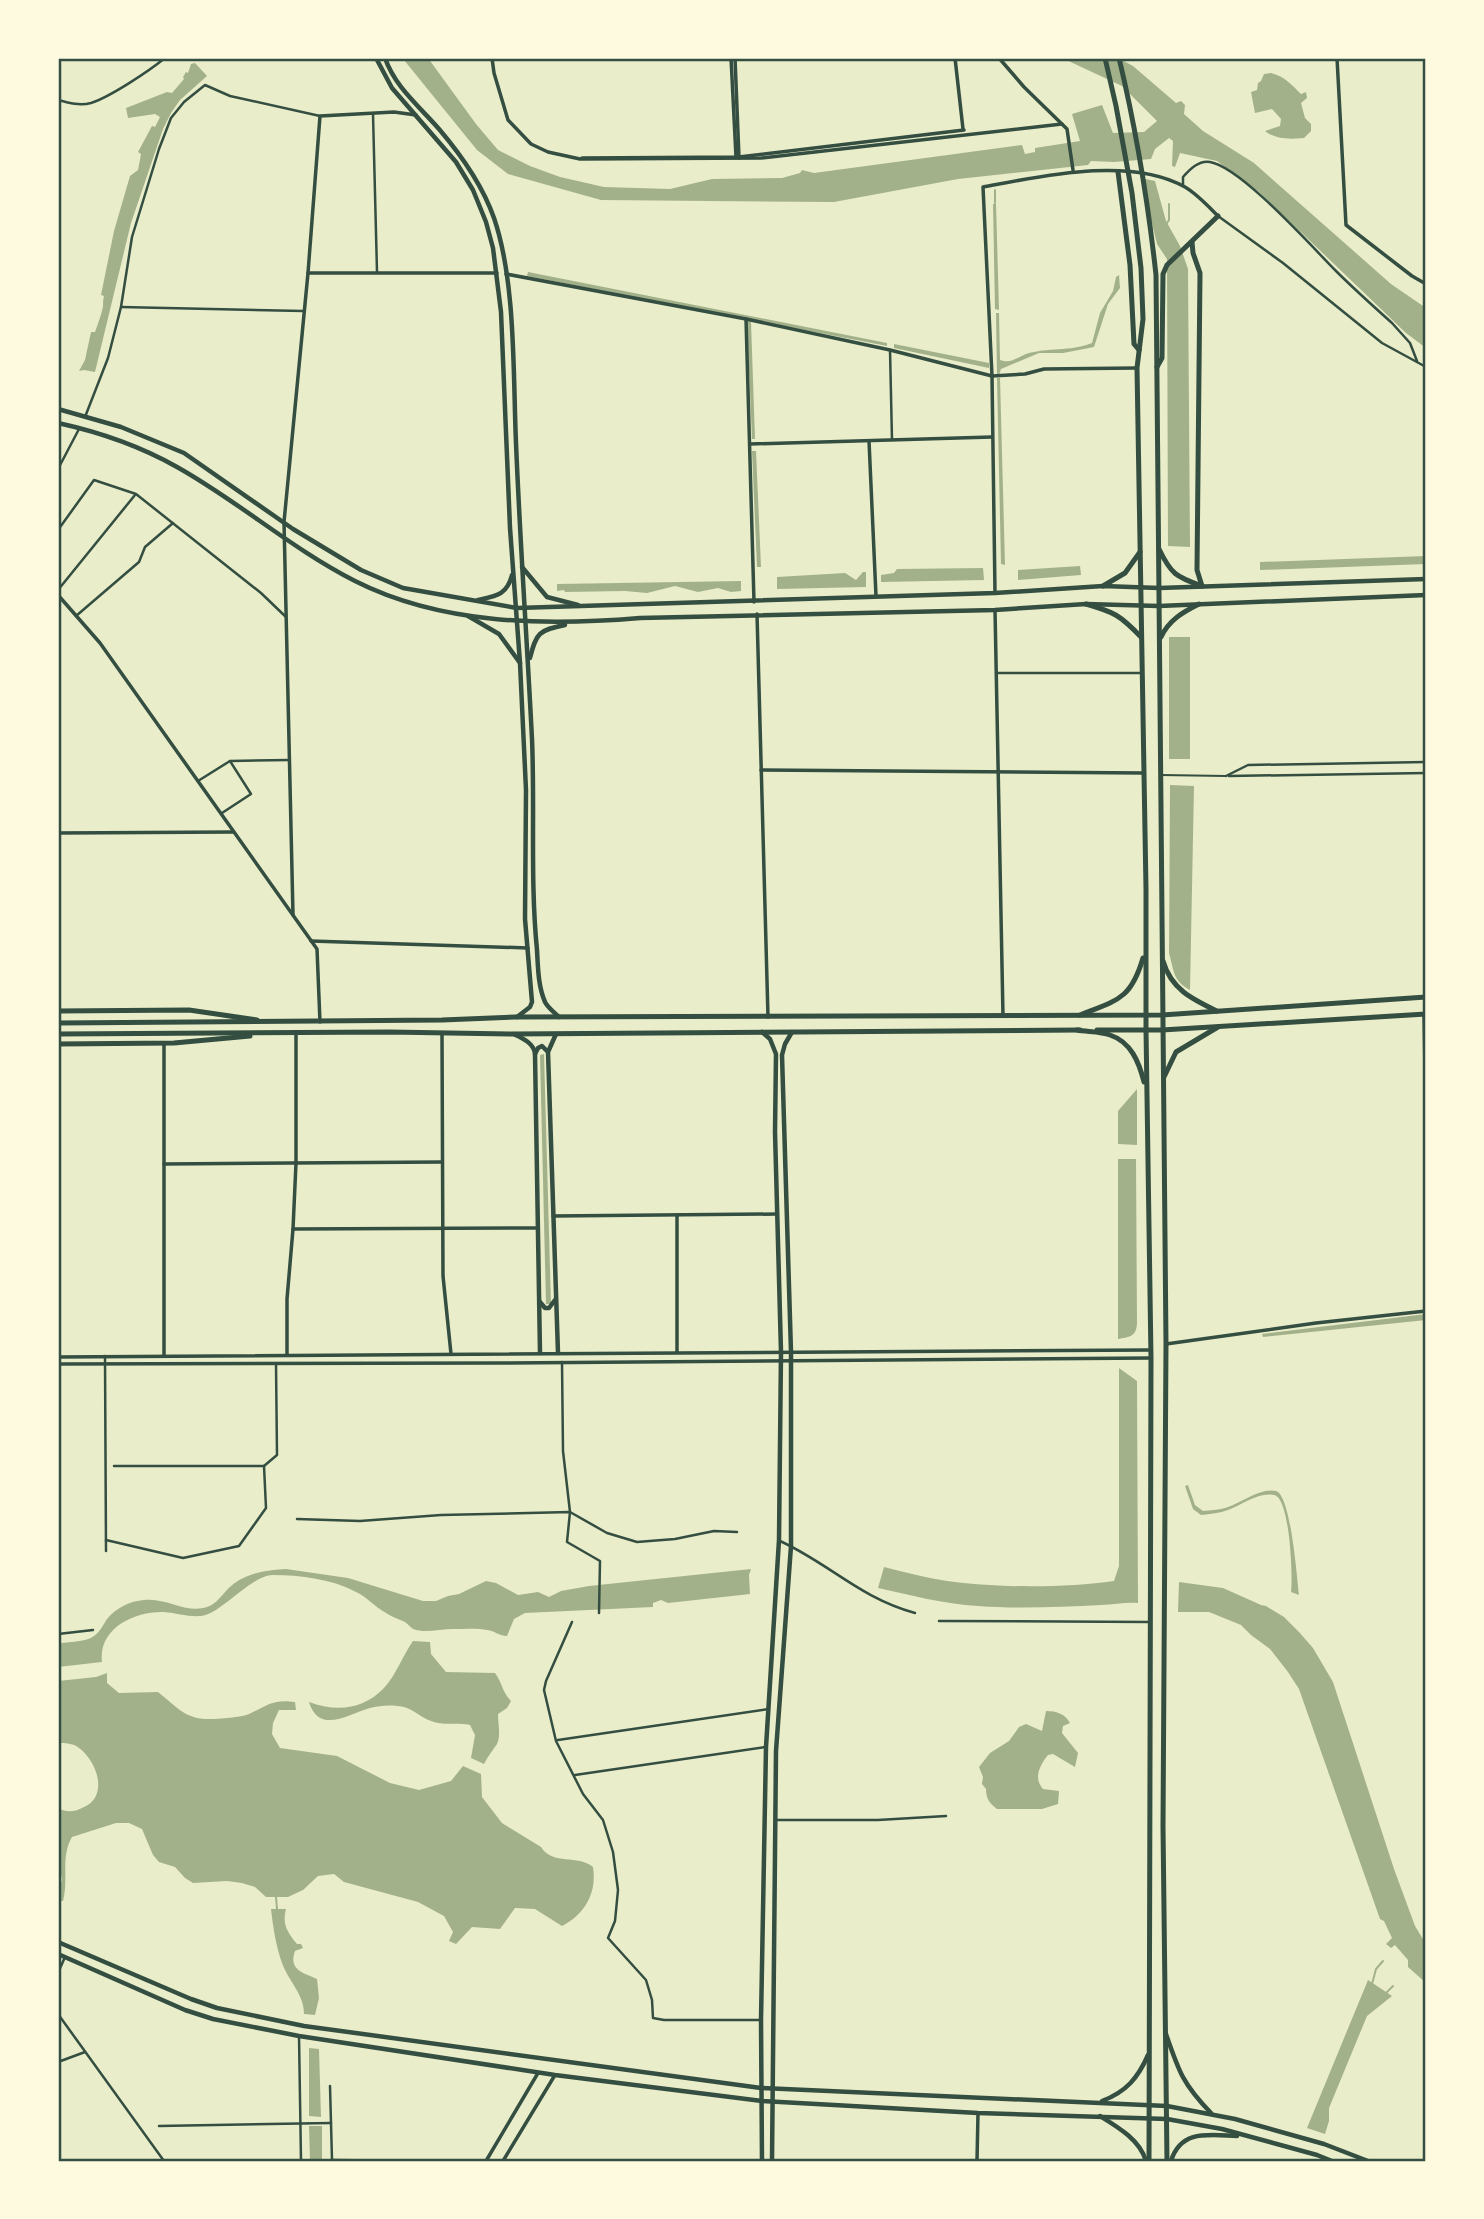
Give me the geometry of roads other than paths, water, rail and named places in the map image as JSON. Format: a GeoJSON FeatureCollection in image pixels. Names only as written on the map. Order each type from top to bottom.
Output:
{"type":"FeatureCollection","features":[{"type":"Feature","properties":{"kind":"main road"},"geometry":{"type":"LineString","coordinates":[[376,58],[392,88],[456,162],[473,190],[486,222],[497,273],[520,663],[526,790],[525,919],[532,1002],[530,1007],[516,1017]]}},
{"type":"Feature","properties":{"kind":"main road"},"geometry":{"type":"LineString","coordinates":[[385,58],[398,84],[454,148],[480,185],[494,219],[506,274],[534,791],[534,919],[543,999],[546,1006],[559,1017]]}},
{"type":"Feature","properties":{"kind":"main road"},"geometry":{"type":"LineString","coordinates":[[1105,58],[1132,193],[1141,268],[1143,319],[1137,368],[1144,773],[1161,952],[1163,1083],[1166,1344],[1163,1826],[1169,2161]]}},
{"type":"Feature","properties":{"kind":"main road"},"geometry":{"type":"LineString","coordinates":[[1119,58],[1133,121],[1155,265],[1160,775],[1145,951],[1151,1350],[1147,2161]]}},
{"type":"Feature","properties":{"kind":"main road"},"geometry":{"type":"LineString","coordinates":[[1118,172],[1130,265],[1134,344],[1139,349]]}},
{"type":"Feature","properties":{"kind":"main road"},"geometry":{"type":"LineString","coordinates":[[1156,369],[1162,358],[1163,274],[1167,265],[1218,216]]}},
{"type":"Feature","properties":{"kind":"main road"},"geometry":{"type":"LineString","coordinates":[[1192,242],[1200,273],[1197,570],[1202,586]]}},
{"type":"Feature","properties":{"kind":"main road"},"geometry":{"type":"LineString","coordinates":[[58,409],[121,427],[184,453],[327,551],[360,570],[403,587],[525,609],[995,593],[1103,586],[1159,588],[1426,579]]}},
{"type":"Feature","properties":{"kind":"main road"},"geometry":{"type":"LineString","coordinates":[[58,423],[115,439],[176,466],[284,538],[357,582],[401,600],[468,615],[517,622],[995,610],[1086,604],[1159,606],[1426,595]]}},
{"type":"Feature","properties":{"kind":"main road"},"geometry":{"type":"LineString","coordinates":[[1158,547],[1168,568],[1176,576],[1202,586]]}},
{"type":"Feature","properties":{"kind":"main road"},"geometry":{"type":"LineString","coordinates":[[1103,586],[1125,573],[1140,552]]}},
{"type":"Feature","properties":{"kind":"main road"},"geometry":{"type":"LineString","coordinates":[[522,567],[547,597],[589,607]]}},
{"type":"Feature","properties":{"kind":"main road"},"geometry":{"type":"LineString","coordinates":[[472,601],[499,596],[507,589],[514,568]]}},
{"type":"Feature","properties":{"kind":"main road"},"geometry":{"type":"LineString","coordinates":[[1086,604],[1113,612],[1141,636]]}},
{"type":"Feature","properties":{"kind":"main road"},"geometry":{"type":"LineString","coordinates":[[1159,640],[1177,617],[1199,604]]}},
{"type":"Feature","properties":{"kind":"main road"},"geometry":{"type":"LineString","coordinates":[[468,615],[499,634],[520,663]]}},
{"type":"Feature","properties":{"kind":"main road"},"geometry":{"type":"LineString","coordinates":[[528,662],[539,633],[576,622]]}},
{"type":"Feature","properties":{"kind":"main road"},"geometry":{"type":"LineString","coordinates":[[1080,1015],[1123,997],[1139,974],[1145,951]]}},
{"type":"Feature","properties":{"kind":"main road"},"geometry":{"type":"LineString","coordinates":[[1161,952],[1166,972],[1172,982],[1183,993],[1217,1011]]}},
{"type":"Feature","properties":{"kind":"main road"},"geometry":{"type":"LineString","coordinates":[[58,1023],[267,1023],[516,1017],[1146,1016],[1426,997]]}},
{"type":"Feature","properties":{"kind":"main road"},"geometry":{"type":"LineString","coordinates":[[58,1011],[189,1010],[267,1023]]}},
{"type":"Feature","properties":{"kind":"main road"},"geometry":{"type":"LineString","coordinates":[[58,1034],[1162,1030],[1425,1014]]}},
{"type":"Feature","properties":{"kind":"main road"},"geometry":{"type":"LineString","coordinates":[[1163,1083],[1167,1068],[1176,1052],[1217,1027]]}},
{"type":"Feature","properties":{"kind":"main road"},"geometry":{"type":"LineString","coordinates":[[1077,1030],[1110,1035],[1131,1050],[1140,1067],[1146,1091]]}},
{"type":"Feature","properties":{"kind":"main road"},"geometry":{"type":"LineString","coordinates":[[761,1032],[770,1039],[776,1054],[775,1132],[781,1352],[779,1540],[766,1747],[761,2020],[762,2161]]}},
{"type":"Feature","properties":{"kind":"main road"},"geometry":{"type":"LineString","coordinates":[[772,2161],[776,1751],[791,1546],[791,1352],[782,1055],[792,1032]]}},
{"type":"Feature","properties":{"kind":"main road"},"geometry":{"type":"LineString","coordinates":[[58,1044],[164,1043],[220,1040],[268,1033]]}},
{"type":"Feature","properties":{"kind":"main road"},"geometry":{"type":"LineString","coordinates":[[513,1034],[527,1041],[534,1048],[535,1054],[540,1353]]}},
{"type":"Feature","properties":{"kind":"main road"},"geometry":{"type":"LineString","coordinates":[[548,1056],[556,1034]]}},
{"type":"Feature","properties":{"kind":"main road"},"geometry":{"type":"LineString","coordinates":[[535,1054],[542,1046],[547,1049],[558,1353]]}},
{"type":"Feature","properties":{"kind":"main road"},"geometry":{"type":"LineString","coordinates":[[540,1301],[543,1306],[549,1308],[555,1298]]}},
{"type":"Feature","properties":{"kind":"main road"},"geometry":{"type":"LineString","coordinates":[[58,1942],[217,2008],[304,2026],[761,2088],[1167,2106],[1212,2114],[1324,2144],[1368,2161]]}},
{"type":"Feature","properties":{"kind":"main road"},"geometry":{"type":"LineString","coordinates":[[58,1954],[194,2013],[299,2036],[538,2073],[762,2101],[978,2113],[1167,2119],[1222,2129],[1332,2161]]}},
{"type":"Feature","properties":{"kind":"main road"},"geometry":{"type":"LineString","coordinates":[[1166,2034],[1179,2071],[1191,2092],[1212,2114]]}},
{"type":"Feature","properties":{"kind":"main road"},"geometry":{"type":"LineString","coordinates":[[1099,2103],[1117,2095],[1130,2085],[1140,2074],[1149,2054]]}},
{"type":"Feature","properties":{"kind":"main road"},"geometry":{"type":"LineString","coordinates":[[1099,2116],[1121,2129],[1147,2161]]}},
{"type":"Feature","properties":{"kind":"main road"},"geometry":{"type":"LineString","coordinates":[[1169,2161],[1175,2148],[1188,2138],[1208,2135],[1244,2136]]}},
{"type":"Feature","properties":{"kind":"street"},"geometry":{"type":"LineString","coordinates":[[58,100],[72,105],[91,103],[165,58]]}},
{"type":"Feature","properties":{"kind":"street"},"geometry":{"type":"LineString","coordinates":[[492,58],[508,120],[531,144],[548,152],[580,159],[737,158],[964,132],[1062,124]]}},
{"type":"Feature","properties":{"kind":"street"},"geometry":{"type":"LineString","coordinates":[[733,58],[737,158]]}},
{"type":"Feature","properties":{"kind":"street"},"geometry":{"type":"LineString","coordinates":[[955,58],[964,132]]}},
{"type":"Feature","properties":{"kind":"street"},"geometry":{"type":"LineString","coordinates":[[999,58],[1067,129],[1073,170]]}},
{"type":"Feature","properties":{"kind":"street"},"geometry":{"type":"LineString","coordinates":[[1337,58],[1346,225],[1426,284]]}},
{"type":"Feature","properties":{"kind":"street"},"geometry":{"type":"LineString","coordinates":[[85,417],[108,358],[121,306],[131,237],[142,201],[171,118],[184,102],[205,85],[230,96],[320,117],[394,112],[416,115]]}},
{"type":"Feature","properties":{"kind":"street"},"geometry":{"type":"LineString","coordinates":[[373,114],[377,273]]}},
{"type":"Feature","properties":{"kind":"street"},"geometry":{"type":"LineString","coordinates":[[293,915],[284,522],[320,117]]}},
{"type":"Feature","properties":{"kind":"street"},"geometry":{"type":"LineString","coordinates":[[1183,186],[1183,177],[1189,169],[1202,162],[1213,162],[1226,169],[1269,204],[1392,323],[1410,343],[1417,361]]}},
{"type":"Feature","properties":{"kind":"street"},"geometry":{"type":"LineString","coordinates":[[995,593],[992,376],[983,187],[1073,170],[1153,174],[1183,186],[1382,343],[1426,367]]}},
{"type":"Feature","properties":{"kind":"street"},"geometry":{"type":"LineString","coordinates":[[308,273],[506,274],[746,319],[890,350],[992,376],[1025,374],[1044,369],[1137,368]]}},
{"type":"Feature","properties":{"kind":"street"},"geometry":{"type":"LineString","coordinates":[[121,306],[304,311]]}},
{"type":"Feature","properties":{"kind":"street"},"geometry":{"type":"LineString","coordinates":[[746,319],[754,602]]}},
{"type":"Feature","properties":{"kind":"street"},"geometry":{"type":"LineString","coordinates":[[890,350],[892,440]]}},
{"type":"Feature","properties":{"kind":"street"},"geometry":{"type":"LineString","coordinates":[[58,469],[80,428]]}},
{"type":"Feature","properties":{"kind":"street"},"geometry":{"type":"LineString","coordinates":[[750,444],[993,437]]}},
{"type":"Feature","properties":{"kind":"street"},"geometry":{"type":"LineString","coordinates":[[869,441],[876,597]]}},
{"type":"Feature","properties":{"kind":"street"},"geometry":{"type":"LineString","coordinates":[[58,530],[94,480],[136,494],[261,593],[286,617]]}},
{"type":"Feature","properties":{"kind":"street"},"geometry":{"type":"LineString","coordinates":[[136,494],[58,593],[100,643],[317,949],[320,1022]]}},
{"type":"Feature","properties":{"kind":"street"},"geometry":{"type":"LineString","coordinates":[[76,616],[139,562],[145,547],[173,523]]}},
{"type":"Feature","properties":{"kind":"street"},"geometry":{"type":"LineString","coordinates":[[995,610],[1003,1016]]}},
{"type":"Feature","properties":{"kind":"street"},"geometry":{"type":"LineString","coordinates":[[757,614],[768,1017]]}},
{"type":"Feature","properties":{"kind":"street"},"geometry":{"type":"LineString","coordinates":[[996,673],[1142,673]]}},
{"type":"Feature","properties":{"kind":"street"},"geometry":{"type":"LineString","coordinates":[[198,780],[230,761],[289,760]]}},
{"type":"Feature","properties":{"kind":"street"},"geometry":{"type":"LineString","coordinates":[[222,813],[251,794],[230,761]]}},
{"type":"Feature","properties":{"kind":"street"},"geometry":{"type":"LineString","coordinates":[[1226,776],[1248,765],[1426,762]]}},
{"type":"Feature","properties":{"kind":"street"},"geometry":{"type":"LineString","coordinates":[[761,770],[1144,773]]}},
{"type":"Feature","properties":{"kind":"street"},"geometry":{"type":"LineString","coordinates":[[1226,776],[1426,773]]}},
{"type":"Feature","properties":{"kind":"street"},"geometry":{"type":"LineString","coordinates":[[58,832],[233,832]]}},
{"type":"Feature","properties":{"kind":"street"},"geometry":{"type":"LineString","coordinates":[[311,941],[528,948]]}},
{"type":"Feature","properties":{"kind":"street"},"geometry":{"type":"LineString","coordinates":[[1425,1014],[1426,1124]]}},
{"type":"Feature","properties":{"kind":"street"},"geometry":{"type":"LineString","coordinates":[[287,1355],[286,1299],[296,1163],[296,1033]]}},
{"type":"Feature","properties":{"kind":"street"},"geometry":{"type":"LineString","coordinates":[[442,1034],[443,1276],[451,1354]]}},
{"type":"Feature","properties":{"kind":"street"},"geometry":{"type":"LineString","coordinates":[[164,1043],[164,1356]]}},
{"type":"Feature","properties":{"kind":"street"},"geometry":{"type":"LineString","coordinates":[[164,1164],[442,1162]]}},
{"type":"Feature","properties":{"kind":"street"},"geometry":{"type":"LineString","coordinates":[[552,1216],[777,1213]]}},
{"type":"Feature","properties":{"kind":"street"},"geometry":{"type":"LineString","coordinates":[[677,1215],[677,1352]]}},
{"type":"Feature","properties":{"kind":"street"},"geometry":{"type":"LineString","coordinates":[[293,1229],[539,1228]]}},
{"type":"Feature","properties":{"kind":"street"},"geometry":{"type":"LineString","coordinates":[[1166,1344],[1426,1311]]}},
{"type":"Feature","properties":{"kind":"street"},"geometry":{"type":"LineString","coordinates":[[58,1357],[1151,1350]]}},
{"type":"Feature","properties":{"kind":"street"},"geometry":{"type":"LineString","coordinates":[[540,1353],[556,1362]]}},
{"type":"Feature","properties":{"kind":"street"},"geometry":{"type":"LineString","coordinates":[[558,1353],[562,1362],[563,1451],[570,1512],[567,1542],[600,1561],[599,1611]]}},
{"type":"Feature","properties":{"kind":"street"},"geometry":{"type":"LineString","coordinates":[[105,1356],[106,1552]]}},
{"type":"Feature","properties":{"kind":"street"},"geometry":{"type":"LineString","coordinates":[[58,1364],[1151,1357]]}},
{"type":"Feature","properties":{"kind":"street"},"geometry":{"type":"LineString","coordinates":[[114,1466],[264,1466],[277,1455],[276,1363]]}},
{"type":"Feature","properties":{"kind":"street"},"geometry":{"type":"LineString","coordinates":[[106,1541],[183,1558],[239,1546],[266,1508],[264,1466]]}},
{"type":"Feature","properties":{"kind":"street"},"geometry":{"type":"LineString","coordinates":[[297,1519],[360,1521],[441,1515],[570,1512],[607,1534],[637,1542],[688,1537],[714,1531],[737,1532]]}},
{"type":"Feature","properties":{"kind":"street"},"geometry":{"type":"LineString","coordinates":[[779,1540],[823,1563],[867,1595],[915,1613]]}},
{"type":"Feature","properties":{"kind":"street"},"geometry":{"type":"LineString","coordinates":[[939,1621],[1150,1622]]}},
{"type":"Feature","properties":{"kind":"street"},"geometry":{"type":"LineString","coordinates":[[572,1622],[544,1690],[556,1741],[583,1794],[603,1820],[612,1852],[618,1890],[615,1921],[608,1938],[646,1980],[652,2000],[653,2018],[664,2021],[761,2020]]}},
{"type":"Feature","properties":{"kind":"street"},"geometry":{"type":"LineString","coordinates":[[58,1634],[93,1630]]}},
{"type":"Feature","properties":{"kind":"street"},"geometry":{"type":"LineString","coordinates":[[556,1741],[769,1709]]}},
{"type":"Feature","properties":{"kind":"street"},"geometry":{"type":"LineString","coordinates":[[575,1775],[766,1747]]}},
{"type":"Feature","properties":{"kind":"street"},"geometry":{"type":"LineString","coordinates":[[775,1820],[878,1821],[946,1816]]}},
{"type":"Feature","properties":{"kind":"street"},"geometry":{"type":"LineString","coordinates":[[58,1973],[65,1956]]}},
{"type":"Feature","properties":{"kind":"street"},"geometry":{"type":"LineString","coordinates":[[58,2014],[164,2161]]}},
{"type":"Feature","properties":{"kind":"street"},"geometry":{"type":"LineString","coordinates":[[299,2036],[301,2161]]}},
{"type":"Feature","properties":{"kind":"street"},"geometry":{"type":"LineString","coordinates":[[58,2062],[85,2052]]}},
{"type":"Feature","properties":{"kind":"street"},"geometry":{"type":"LineString","coordinates":[[486,2161],[538,2073]]}},
{"type":"Feature","properties":{"kind":"street"},"geometry":{"type":"LineString","coordinates":[[503,2161],[555,2075]]}},
{"type":"Feature","properties":{"kind":"street"},"geometry":{"type":"LineString","coordinates":[[330,2086],[332,2161],[424,2161]]}},
{"type":"Feature","properties":{"kind":"street"},"geometry":{"type":"LineString","coordinates":[[977,2161],[978,2113]]}},
{"type":"Feature","properties":{"kind":"street"},"geometry":{"type":"LineString","coordinates":[[159,2126],[331,2123]]}},
{"type":"Feature","properties":{"kind":"lane"},"geometry":{"type":"LineString","coordinates":[[1160,775],[1226,776]]}},
{"type":"Feature","properties":{"kind":"waterway"},"geometry":{"type":"LineString","coordinates":[[995,190],[995,203]]}},
{"type":"Feature","properties":{"kind":"waterway"},"geometry":{"type":"LineString","coordinates":[[1167,223],[1169,204]]}},
{"type":"Feature","properties":{"kind":"waterway"},"geometry":{"type":"LineString","coordinates":[[276,1897],[277,1909]]}},
{"type":"Feature","properties":{"kind":"waterway"},"geometry":{"type":"LineString","coordinates":[[1372,1984],[1376,1969],[1383,1961]]}},
{"type":"Feature","properties":{"kind":"waterway"},"geometry":{"type":"LineString","coordinates":[[1386,1993],[1393,1986]]}}]}
